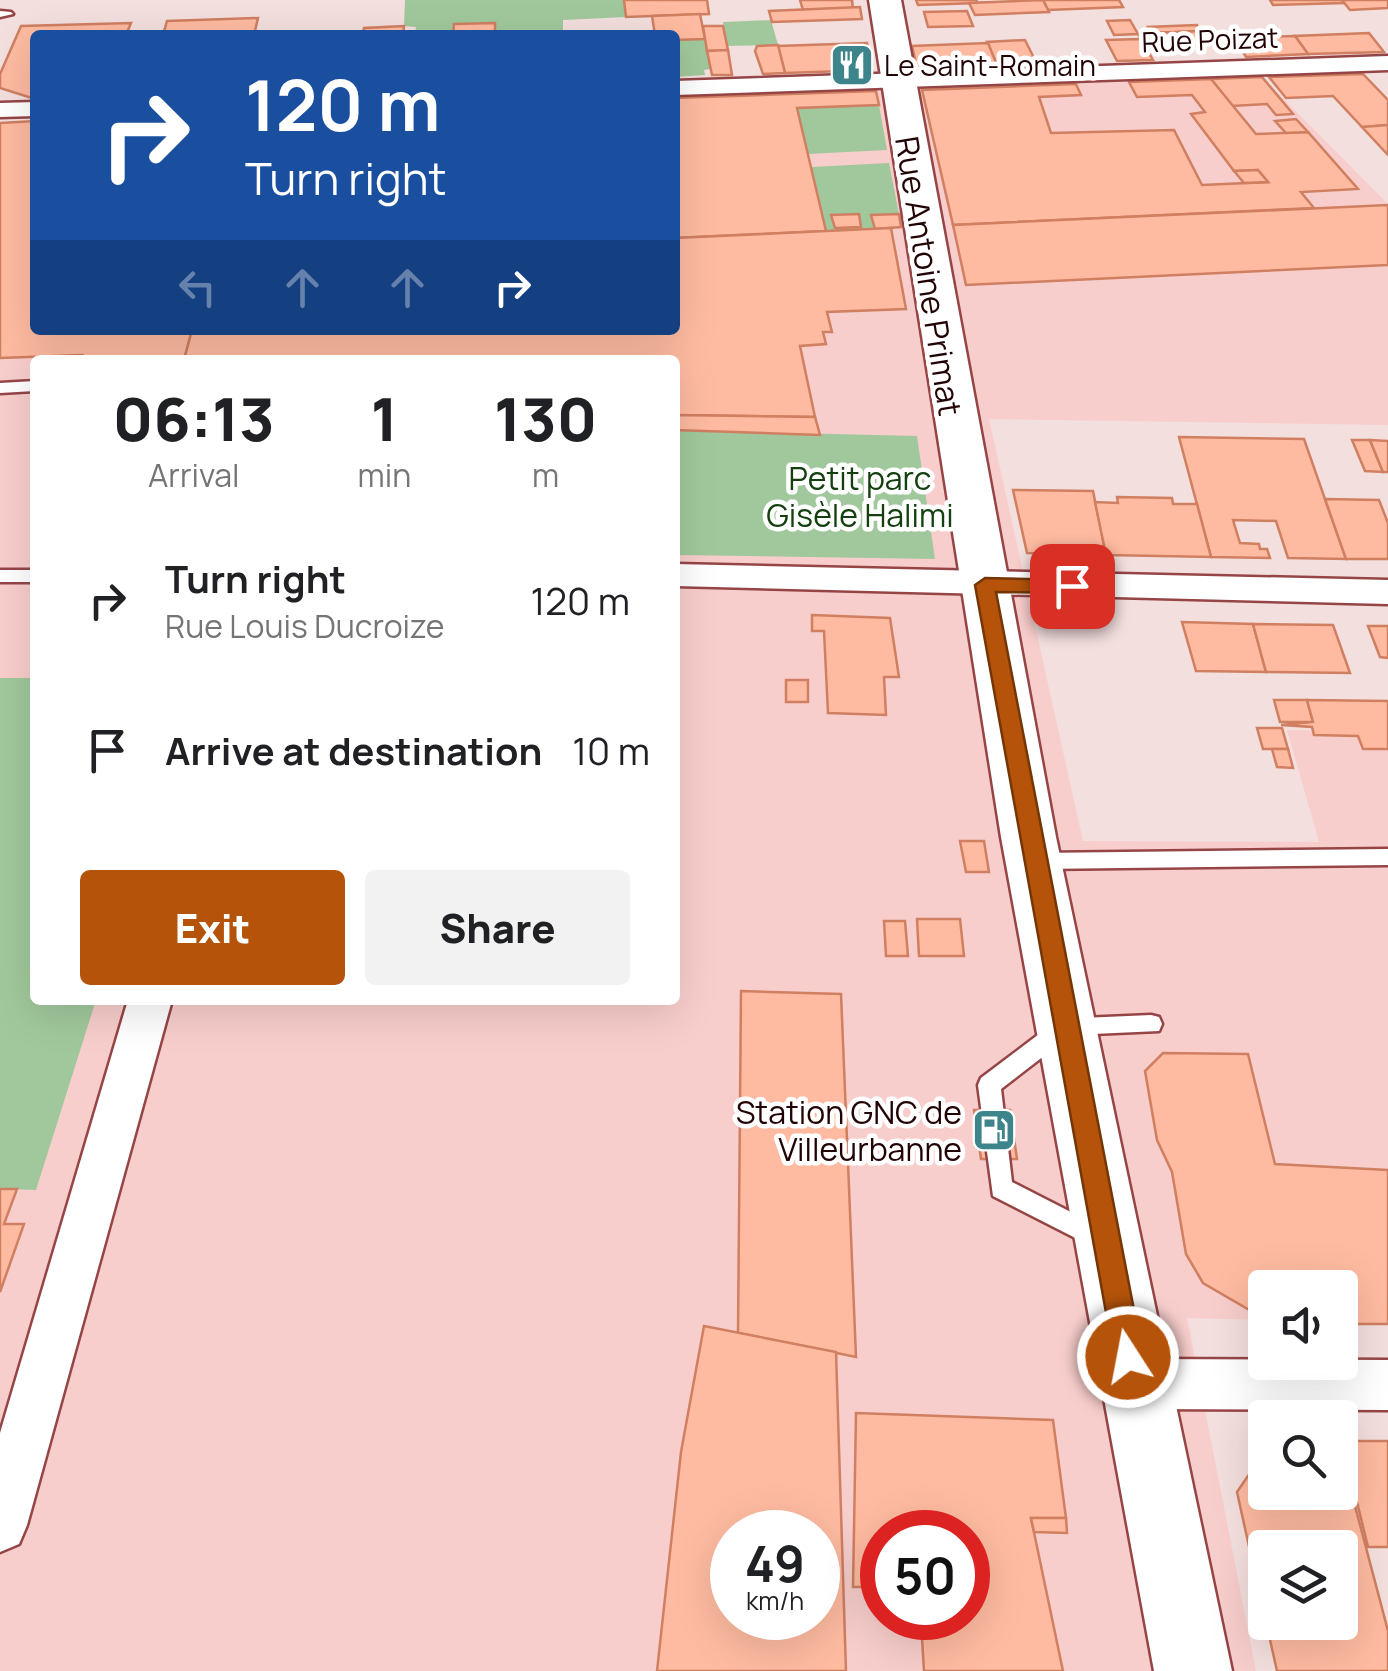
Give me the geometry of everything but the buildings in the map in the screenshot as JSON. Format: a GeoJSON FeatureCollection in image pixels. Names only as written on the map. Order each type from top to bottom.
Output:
{"type":"FeatureCollection","features":[{"type":"Feature","properties":{"kind":"main road","name":"Rue Antoine Primat"},"geometry":{"type":"LineString","coordinates":[[885,0],[952,422],[1134,1384],[1193,1671]]}},
{"type":"Feature","properties":{"kind":"street","name":"Rue Poizat"},"geometry":{"type":"LineString","coordinates":[[680,88],[1388,63]]}},
{"type":"Feature","properties":{"kind":"street"},"geometry":{"type":"LineString","coordinates":[[0,110],[30,109]]}},
{"type":"Feature","properties":{"kind":"street"},"geometry":{"type":"LineString","coordinates":[[680,576],[1388,592]]}},
{"type":"Feature","properties":{"kind":"street"},"geometry":{"type":"LineString","coordinates":[[0,1525],[149,1005]]}},
{"type":"Feature","properties":{"kind":"street"},"geometry":{"type":"LineString","coordinates":[[1134,1384],[1388,1385]]}},
{"type":"Feature","properties":{"kind":"lane"},"geometry":{"type":"LineString","coordinates":[[0,388],[30,386]]}},
{"type":"Feature","properties":{"kind":"lane"},"geometry":{"type":"LineString","coordinates":[[0,576],[30,576]]}},
{"type":"Feature","properties":{"kind":"lane"},"geometry":{"type":"LineString","coordinates":[[1036,861],[1388,857]]}},
{"type":"Feature","properties":{"kind":"lane"},"geometry":{"type":"LineString","coordinates":[[1108,1243],[1000,1188],[989,1086],[1067,1026],[1151,1024]]}},
{"type":"Feature","properties":{"kind":"shaded area"},"geometry":{"type":"Polygon","coordinates":[[[1262,77],[1388,204],[1388,425],[989,419],[1083,841],[1319,842],[1287,730],[1388,732],[1388,1323],[1358,1301],[1358,1270],[1248,1270],[1248,1320],[1187,1318],[1256,1671],[0,1671],[0,123],[30,121],[30,335],[680,335],[680,98],[1262,77]]]}},
{"type":"Feature","properties":{"kind":"green space"},"geometry":{"type":"Polygon","coordinates":[[[405,0],[624,0],[626,17],[563,20],[563,30],[495,30],[494,23],[454,24],[454,30],[416,30],[404,26],[405,0]]]}},
{"type":"Feature","properties":{"kind":"green space"},"geometry":{"type":"Polygon","coordinates":[[[771,20],[778,45],[727,46],[723,22],[771,20]]]}},
{"type":"Feature","properties":{"kind":"green space"},"geometry":{"type":"Polygon","coordinates":[[[705,39],[710,69],[704,70],[705,75],[680,77],[680,40],[705,39]]]}},
{"type":"Feature","properties":{"kind":"green space"},"geometry":{"type":"Polygon","coordinates":[[[879,105],[887,150],[808,154],[797,108],[879,105]]]}},
{"type":"Feature","properties":{"kind":"green space"},"geometry":{"type":"Polygon","coordinates":[[[889,163],[899,214],[871,215],[875,229],[826,231],[811,167],[889,163]]]}},
{"type":"Feature","properties":{"kind":"green space","name":"Petit parc Gisèle Halimi"},"geometry":{"type":"Polygon","coordinates":[[[680,430],[917,436],[935,559],[680,555],[680,430]]]}},
{"type":"Feature","properties":{"kind":"green space"},"geometry":{"type":"Polygon","coordinates":[[[0,678],[30,678],[30,1005],[94,1005],[36,1190],[0,1189],[0,678]]]}},
{"type":"Feature","properties":{"kind":"place","name":"Le Saint-Romain"},"geometry":{"type":"Point","coordinates":[852,65]}},
{"type":"Feature","properties":{"kind":"place","name":"Station GNC de Villeurbanne"},"geometry":{"type":"Point","coordinates":[994,1130]}},
{"type":"Feature","properties":{"kind":"route"},"geometry":{"type":"LineString","coordinates":[[1072,586],[985,585],[1128,1357]]}}]}
